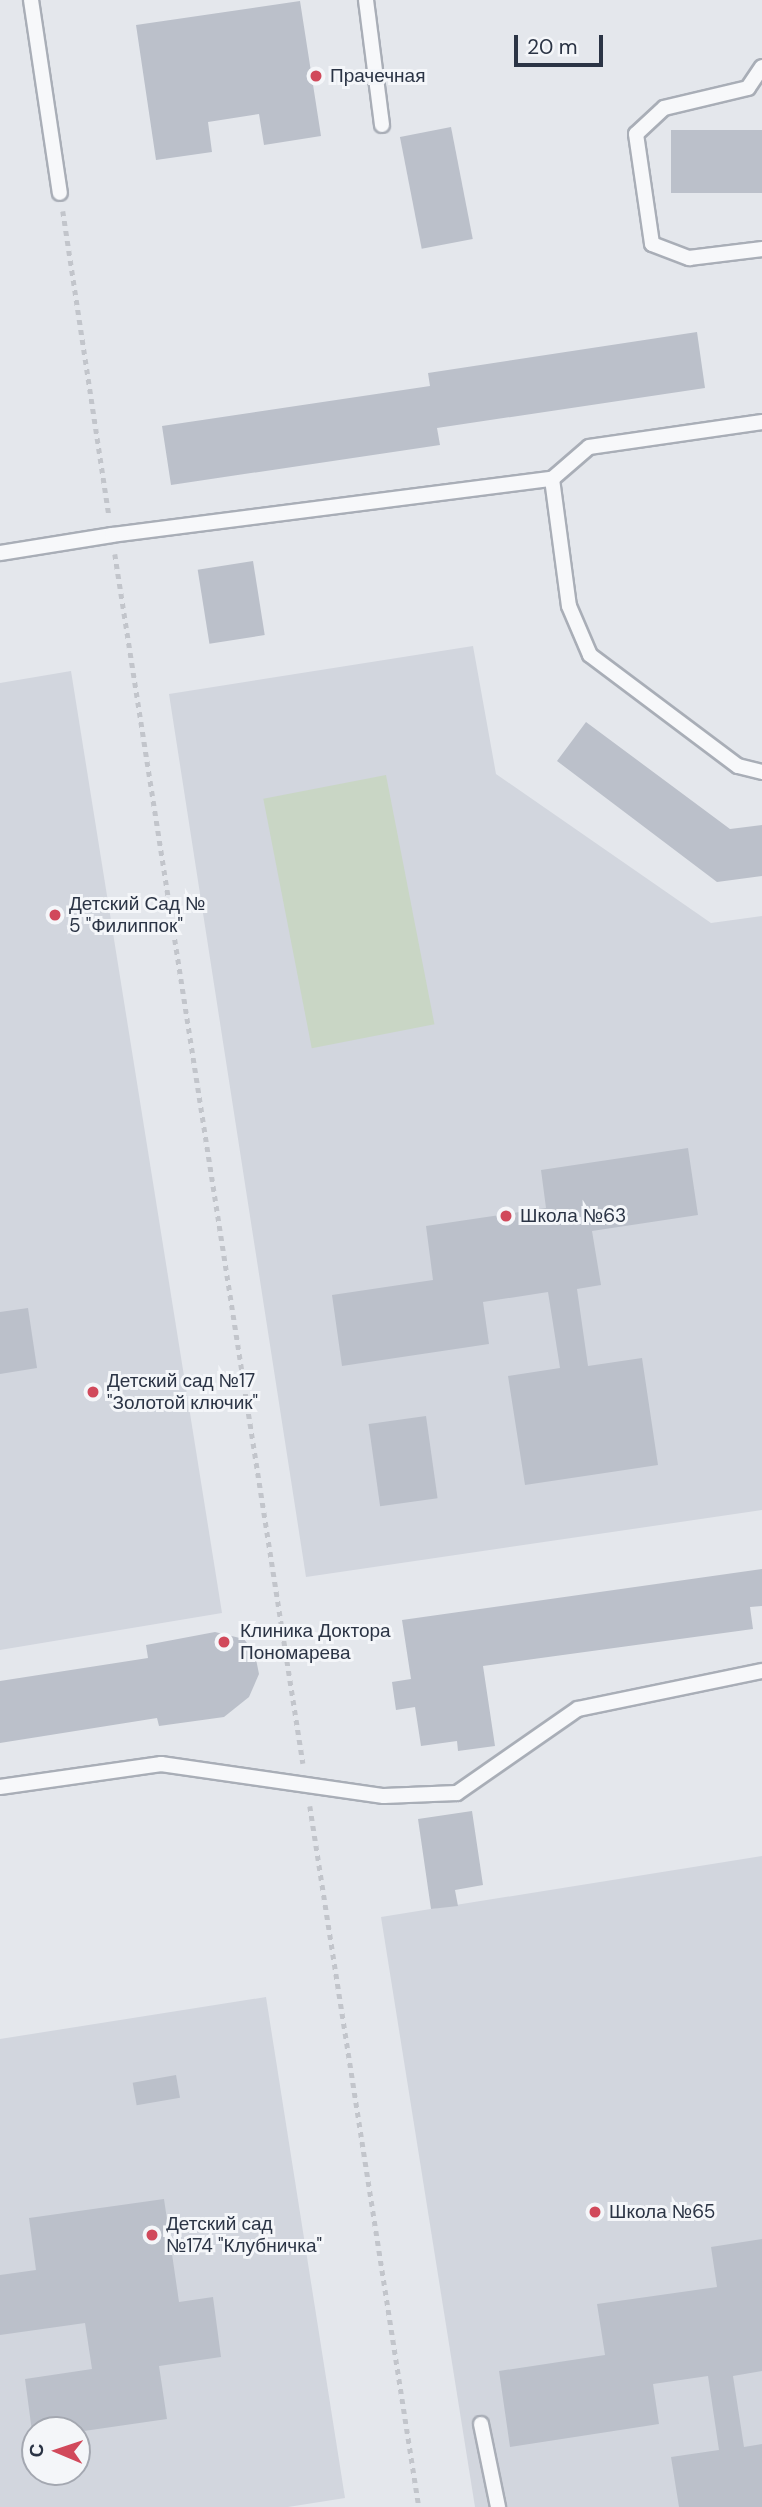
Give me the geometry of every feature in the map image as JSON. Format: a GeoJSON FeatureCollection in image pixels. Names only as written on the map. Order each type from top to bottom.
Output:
{"type":"FeatureCollection","features":[{"type":"Feature","properties":{"kind":"lane"},"geometry":{"type":"LineString","coordinates":[[31,0],[60,193]]}},
{"type":"Feature","properties":{"kind":"lane"},"geometry":{"type":"LineString","coordinates":[[366,0],[382,125]]}},
{"type":"Feature","properties":{"kind":"lane"},"geometry":{"type":"LineString","coordinates":[[762,67],[748,88],[664,108],[636,134],[652,244],[689,258],[762,248]]}},
{"type":"Feature","properties":{"kind":"lane"},"geometry":{"type":"LineString","coordinates":[[0,553],[112,535],[552,479],[589,447],[762,422]]}},
{"type":"Feature","properties":{"kind":"lane"},"geometry":{"type":"LineString","coordinates":[[552,479],[569,606],[590,655],[738,766],[762,772]]}},
{"type":"Feature","properties":{"kind":"lane"},"geometry":{"type":"LineString","coordinates":[[0,1787],[161,1763],[384,1796],[457,1793],[578,1709],[762,1671]]}},
{"type":"Feature","properties":{"kind":"lane"},"geometry":{"type":"LineString","coordinates":[[481,2424],[498,2507]]}},
{"type":"Feature","properties":{"kind":"path"},"geometry":{"type":"LineString","coordinates":[[60,193],[419,2507]]}},
{"type":"Feature","properties":{"kind":"shaded area","name":"Школа №63"},"geometry":{"type":"Polygon","coordinates":[[[473,646],[496,774],[711,923],[762,916],[762,1510],[306,1577],[169,694],[473,646]]]}},
{"type":"Feature","properties":{"kind":"shaded area","name":"Детский сад №17 \"Золотой ключик\""},"geometry":{"type":"Polygon","coordinates":[[[71,671],[222,1613],[0,1650],[0,683],[71,671]]]}},
{"type":"Feature","properties":{"kind":"shaded area","name":"Школа №65"},"geometry":{"type":"Polygon","coordinates":[[[762,1856],[762,2507],[475,2507],[381,1917],[762,1856]]]}},
{"type":"Feature","properties":{"kind":"shaded area","name":"Детский сад №174 \"Клубничка\""},"geometry":{"type":"Polygon","coordinates":[[[266,1997],[345,2498],[288,2507],[0,2507],[0,2039],[266,1997]]]}},
{"type":"Feature","properties":{"kind":"green space"},"geometry":{"type":"Polygon","coordinates":[[[386,775],[434,1024],[312,1048],[263,799],[386,775]]]}},
{"type":"Feature","properties":{"kind":"building"},"geometry":{"type":"Polygon","coordinates":[[[300,1],[321,136],[264,145],[259,114],[208,122],[212,152],[156,160],[136,25],[300,1]]]}},
{"type":"Feature","properties":{"kind":"building"},"geometry":{"type":"Polygon","coordinates":[[[451,127],[473,239],[422,249],[400,137],[451,127]]]}},
{"type":"Feature","properties":{"kind":"building"},"geometry":{"type":"Polygon","coordinates":[[[671,130],[762,130],[762,193],[671,193],[671,130]]]}},
{"type":"Feature","properties":{"kind":"building"},"geometry":{"type":"Polygon","coordinates":[[[697,332],[705,388],[437,428],[440,445],[171,485],[162,426],[430,386],[428,373],[697,332]]]}},
{"type":"Feature","properties":{"kind":"building"},"geometry":{"type":"Polygon","coordinates":[[[253,561],[265,635],[209,644],[198,570],[253,561]]]}},
{"type":"Feature","properties":{"kind":"building"},"geometry":{"type":"Polygon","coordinates":[[[586,722],[730,829],[762,825],[762,876],[717,882],[557,761],[586,722]]]}},
{"type":"Feature","properties":{"kind":"building"},"geometry":{"type":"Polygon","coordinates":[[[688,1148],[698,1215],[592,1231],[601,1285],[577,1289],[588,1366],[642,1358],[658,1465],[525,1485],[508,1376],[560,1368],[548,1292],[483,1302],[489,1344],[342,1366],[332,1295],[433,1280],[426,1226],[546,1208],[541,1170],[688,1148]]]}},
{"type":"Feature","properties":{"kind":"building"},"geometry":{"type":"Polygon","coordinates":[[[28,1308],[37,1368],[0,1374],[0,1312],[28,1308]]]}},
{"type":"Feature","properties":{"kind":"building"},"geometry":{"type":"Polygon","coordinates":[[[426,1416],[438,1498],[380,1506],[369,1424],[426,1416]]]}},
{"type":"Feature","properties":{"kind":"building"},"geometry":{"type":"Polygon","coordinates":[[[762,1569],[762,1606],[750,1607],[753,1629],[483,1666],[495,1746],[458,1751],[457,1741],[421,1746],[415,1707],[396,1710],[392,1682],[411,1679],[402,1620],[762,1569]]]}},
{"type":"Feature","properties":{"kind":"building"},"geometry":{"type":"Polygon","coordinates":[[[215,1632],[244,1639],[255,1654],[259,1674],[249,1697],[224,1717],[159,1726],[157,1718],[0,1743],[0,1681],[148,1658],[146,1645],[215,1632]]]}},
{"type":"Feature","properties":{"kind":"building"},"geometry":{"type":"Polygon","coordinates":[[[472,1811],[483,1885],[455,1890],[458,1906],[431,1909],[418,1819],[472,1811]]]}},
{"type":"Feature","properties":{"kind":"building"},"geometry":{"type":"Polygon","coordinates":[[[176,2075],[180,2098],[137,2105],[133,2083],[176,2075]]]}},
{"type":"Feature","properties":{"kind":"building"},"geometry":{"type":"Polygon","coordinates":[[[164,2199],[179,2302],[213,2297],[221,2357],[159,2366],[167,2419],[91,2430],[91,2416],[30,2416],[25,2379],[92,2369],[85,2323],[0,2335],[0,2275],[36,2270],[29,2218],[164,2199]]]}},
{"type":"Feature","properties":{"kind":"building"},"geometry":{"type":"Polygon","coordinates":[[[762,2239],[762,2371],[733,2376],[744,2447],[762,2444],[762,2507],[679,2507],[671,2457],[719,2450],[708,2376],[653,2384],[659,2424],[510,2447],[499,2371],[605,2355],[597,2304],[717,2287],[711,2247],[762,2239]]]}},
{"type":"Feature","properties":{"kind":"place","name":"Прачечная"},"geometry":{"type":"Point","coordinates":[316,76]}},
{"type":"Feature","properties":{"kind":"place","name":"Детский Сад № 5 \"Филиппок\""},"geometry":{"type":"Point","coordinates":[55,915]}},
{"type":"Feature","properties":{"kind":"place","name":"Школа №63"},"geometry":{"type":"Point","coordinates":[506,1216]}},
{"type":"Feature","properties":{"kind":"place","name":"Детский сад №17 \"Золотой ключик\""},"geometry":{"type":"Point","coordinates":[93,1392]}},
{"type":"Feature","properties":{"kind":"place","name":"Клиника Доктора Пономарева"},"geometry":{"type":"Point","coordinates":[224,1642]}},
{"type":"Feature","properties":{"kind":"place","name":"Школа №65"},"geometry":{"type":"Point","coordinates":[595,2212]}},
{"type":"Feature","properties":{"kind":"place","name":"Детский сад №174 \"Клубничка\""},"geometry":{"type":"Point","coordinates":[152,2235]}}]}
